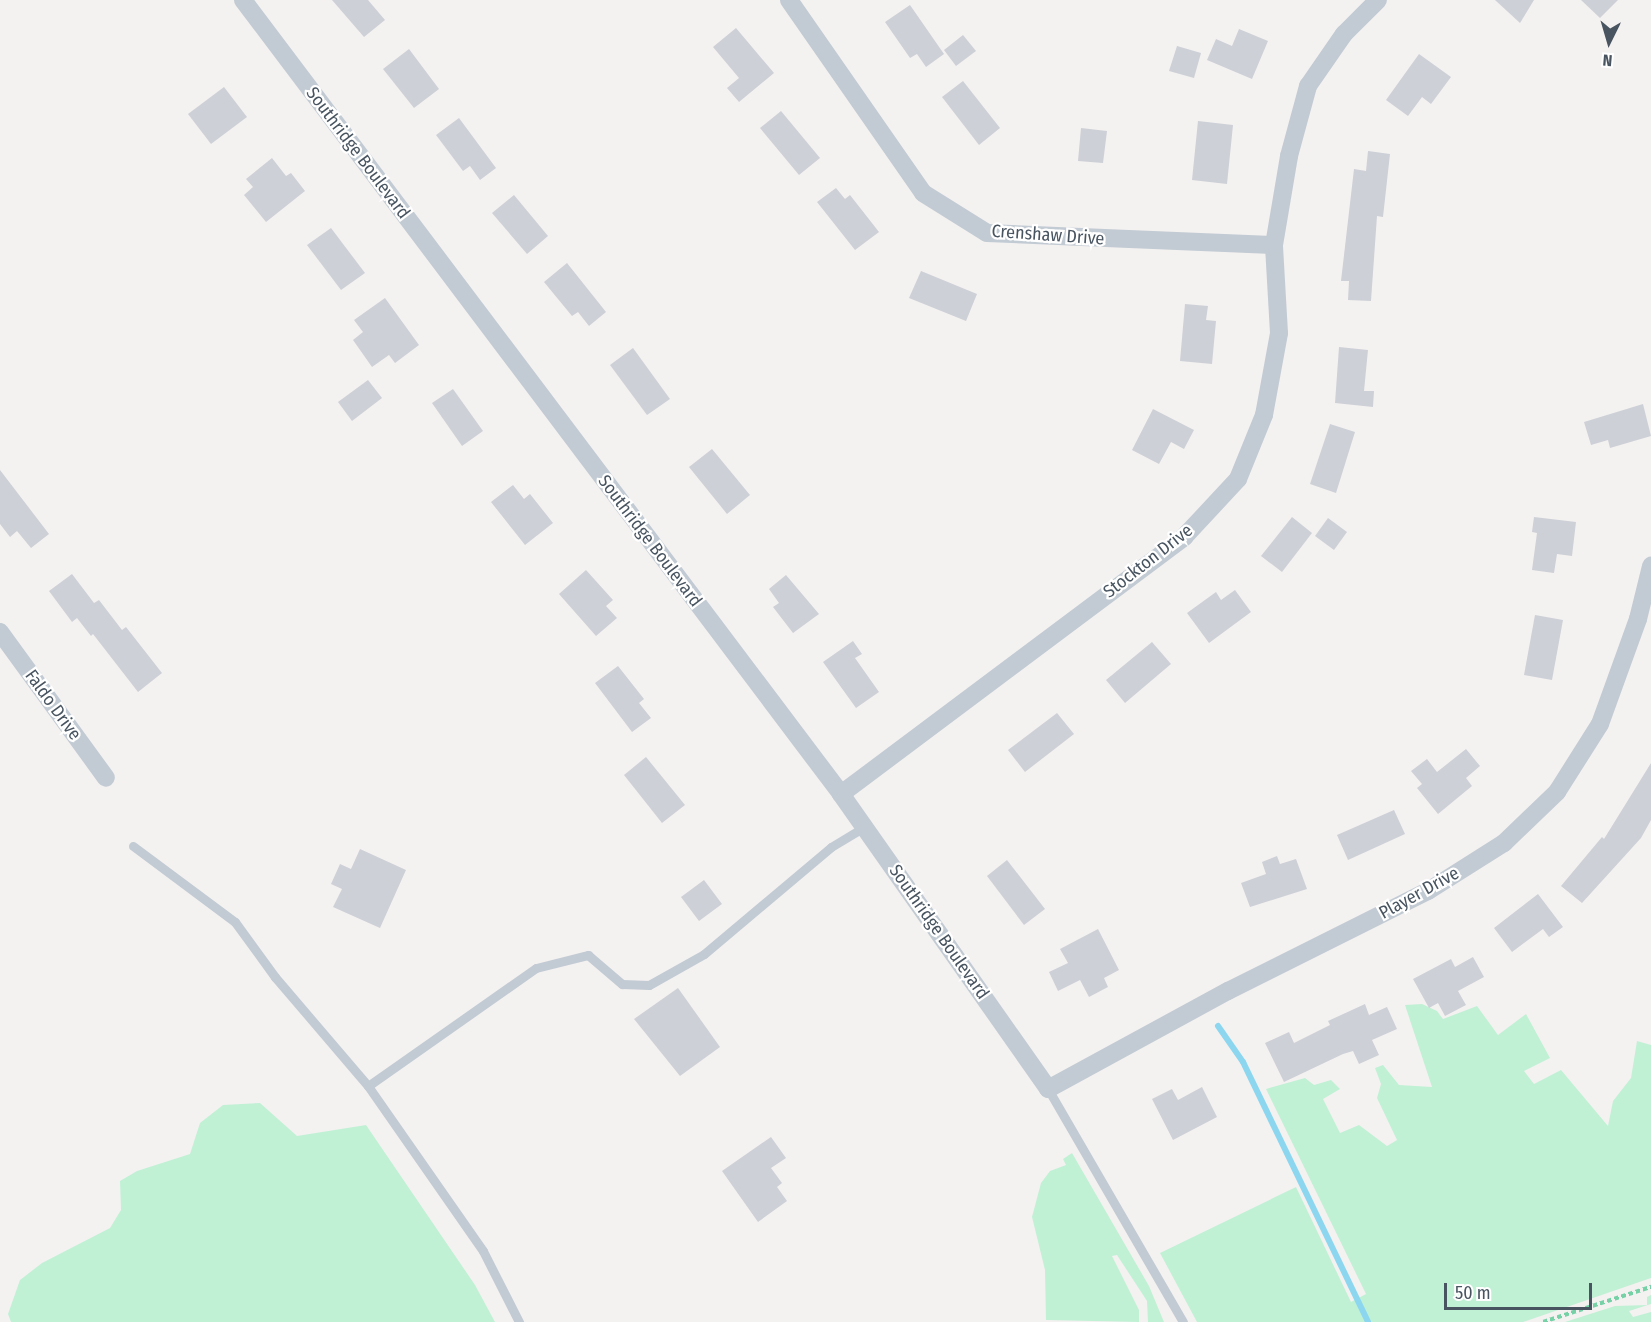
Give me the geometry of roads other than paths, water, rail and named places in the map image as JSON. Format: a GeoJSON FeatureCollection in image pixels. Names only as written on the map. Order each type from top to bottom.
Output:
{"type":"FeatureCollection","features":[{"type":"Feature","properties":{"kind":"street","name":"Southridge Boulevard"},"geometry":{"type":"LineString","coordinates":[[243,0],[841,794],[1048,1089]]}},
{"type":"Feature","properties":{"kind":"street","name":"Crenshaw Drive"},"geometry":{"type":"LineString","coordinates":[[789,0],[923,193],[987,233],[1274,245]]}},
{"type":"Feature","properties":{"kind":"street","name":"Stockton Drive"},"geometry":{"type":"LineString","coordinates":[[841,794],[1184,537],[1238,478],[1264,415],[1279,333],[1274,245],[1289,156],[1308,86],[1344,34],[1378,0]]}},
{"type":"Feature","properties":{"kind":"street","name":"Player Drive"},"geometry":{"type":"LineString","coordinates":[[1048,1089],[1228,991],[1428,891],[1504,843],[1557,792],[1600,724],[1638,620],[1651,566]]}},
{"type":"Feature","properties":{"kind":"street","name":"Faldo Drive"},"geometry":{"type":"LineString","coordinates":[[0,633],[106,778]]}},
{"type":"Feature","properties":{"kind":"lane"},"geometry":{"type":"LineString","coordinates":[[368,1086],[536,968],[588,955],[622,984],[649,985],[704,954],[831,847],[864,827]]}},
{"type":"Feature","properties":{"kind":"lane"},"geometry":{"type":"LineString","coordinates":[[133,846],[235,922],[326,1040],[368,1086],[483,1251],[519,1322]]}},
{"type":"Feature","properties":{"kind":"lane"},"geometry":{"type":"LineString","coordinates":[[1048,1089],[1183,1322]]}},
{"type":"Feature","properties":{"kind":"waterway"},"geometry":{"type":"LineString","coordinates":[[1218,1026],[1243,1062],[1368,1322]]}}]}
